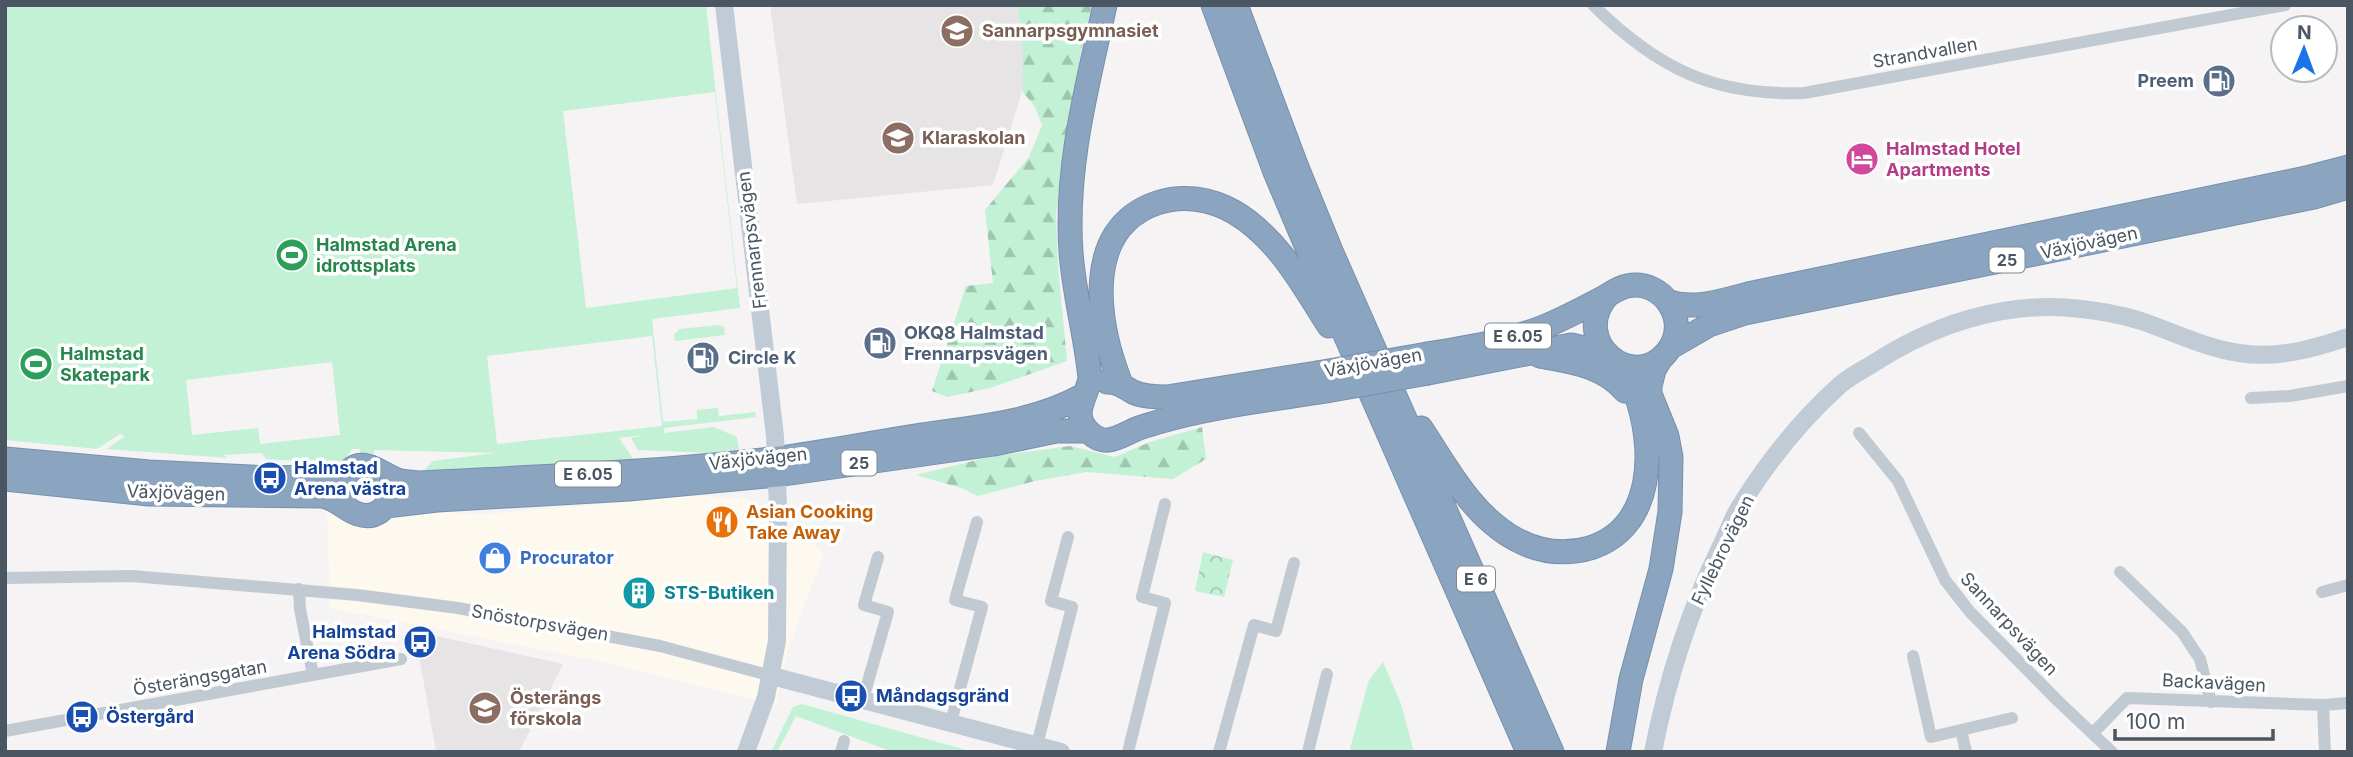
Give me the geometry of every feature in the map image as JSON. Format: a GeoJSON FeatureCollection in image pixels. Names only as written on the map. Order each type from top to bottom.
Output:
{"type":"FeatureCollection","features":[{"type":"Feature","properties":{"kind":"highway"},"geometry":{"type":"LineString","coordinates":[[1087,431],[1080,411],[1086,393],[1089,368],[1071,252],[1070,195],[1077,138],[1105,5]]}},
{"type":"Feature","properties":{"kind":"highway","name":"E 6"},"geometry":{"type":"LineString","coordinates":[[1213,5],[1275,172],[1528,752]]}},
{"type":"Feature","properties":{"kind":"highway","name":"E 6"},"geometry":{"type":"LineString","coordinates":[[1236,5],[1296,166],[1552,752]]}},
{"type":"Feature","properties":{"kind":"highway","name":"Växjövägen"},"geometry":{"type":"LineString","coordinates":[[1425,364],[1523,335],[1570,316],[1617,290],[1639,285],[1651,288],[1669,302],[1683,306],[1704,305],[2348,167]]}},
{"type":"Feature","properties":{"kind":"highway","name":"Växjövägen"},"geometry":{"type":"LineString","coordinates":[[5,459],[149,472],[270,478],[345,476],[366,465],[376,467],[401,481],[419,483],[776,466],[994,444],[1056,431],[1087,431],[1096,438],[1108,441],[1182,416],[1321,382],[1425,364],[1530,355],[1571,345],[1642,366],[1709,325],[1745,313],[2314,197],[2348,187]]}},
{"type":"Feature","properties":{"kind":"highway"},"geometry":{"type":"LineString","coordinates":[[1131,432],[1139,412],[1137,401],[1126,388],[1109,344],[1101,298],[1103,265],[1108,248],[1126,222],[1136,212],[1163,200],[1204,200],[1225,208],[1262,233],[1288,262],[1370,390]]}},
{"type":"Feature","properties":{"kind":"highway"},"geometry":{"type":"LineString","coordinates":[[1384,371],[1471,501],[1501,530],[1537,549],[1578,551],[1597,545],[1626,523],[1643,494],[1646,475],[1646,437],[1635,393],[1597,337],[1595,320],[1607,296]]}},
{"type":"Feature","properties":{"kind":"highway"},"geometry":{"type":"LineString","coordinates":[[1618,752],[1632,679],[1661,569],[1670,512],[1671,457],[1667,436],[1650,394],[1651,377],[1677,329],[1669,302]]}},
{"type":"Feature","properties":{"kind":"highway"},"geometry":{"type":"LineString","coordinates":[[1530,355],[1588,366],[1606,373],[1629,395],[1642,415]]}},
{"type":"Feature","properties":{"kind":"highway","name":"Växjövägen"},"geometry":{"type":"LineString","coordinates":[[5,479],[149,494],[322,496],[366,516],[379,512],[386,506],[437,500],[629,489],[776,466],[1011,422],[1053,411],[1104,382],[1155,397],[1321,382]]}},
{"type":"Feature","properties":{"kind":"highway"},"geometry":{"type":"LineString","coordinates":[[386,506],[391,491],[387,475]]}},
{"type":"Feature","properties":{"kind":"highway"},"geometry":{"type":"LineString","coordinates":[[345,476],[341,489],[346,506]]}},
{"type":"Feature","properties":{"kind":"street","name":"Frennarpsvägen"},"geometry":{"type":"LineString","coordinates":[[724,5],[776,466],[777,640],[764,706],[746,752]]}},
{"type":"Feature","properties":{"kind":"street","name":"Strandvallen"},"geometry":{"type":"LineString","coordinates":[[1593,5],[1651,56],[1683,72],[1728,88],[1784,94],[1804,93],[2286,5]]}},
{"type":"Feature","properties":{"kind":"street","name":"Fyllebrovägen"},"geometry":{"type":"LineString","coordinates":[[1653,752],[1660,715],[1686,629],[1708,572],[1741,504],[1795,430],[1832,393],[1898,347],[1940,327],[1992,313],[2031,307],[2080,309],[2136,319],[2239,353],[2284,354],[2328,344],[2348,334]]}},
{"type":"Feature","properties":{"kind":"street"},"geometry":{"type":"LineString","coordinates":[[2251,397],[2290,396],[2348,386]]}},
{"type":"Feature","properties":{"kind":"street","name":"Sannarpsvägen"},"geometry":{"type":"LineString","coordinates":[[1859,433],[1898,481],[1945,580],[1979,621],[2112,752]]}},
{"type":"Feature","properties":{"kind":"street"},"geometry":{"type":"LineString","coordinates":[[1128,752],[1165,603],[1142,597],[1165,503]]}},
{"type":"Feature","properties":{"kind":"street"},"geometry":{"type":"LineString","coordinates":[[951,722],[982,607],[956,600],[977,522]]}},
{"type":"Feature","properties":{"kind":"street"},"geometry":{"type":"LineString","coordinates":[[1037,745],[1072,607],[1051,601],[1068,537]]}},
{"type":"Feature","properties":{"kind":"street"},"geometry":{"type":"LineString","coordinates":[[863,699],[888,612],[864,605],[878,557]]}},
{"type":"Feature","properties":{"kind":"street"},"geometry":{"type":"LineString","coordinates":[[1219,752],[1254,625],[1276,631],[1294,563]]}},
{"type":"Feature","properties":{"kind":"street"},"geometry":{"type":"LineString","coordinates":[[2120,572],[2182,632],[2200,659],[2211,702]]}},
{"type":"Feature","properties":{"kind":"street","name":"Snöstorpsvägen"},"geometry":{"type":"LineString","coordinates":[[5,578],[132,576],[299,589],[458,608],[660,646],[1061,752]]}},
{"type":"Feature","properties":{"kind":"street"},"geometry":{"type":"LineString","coordinates":[[2322,592],[2348,585]]}},
{"type":"Feature","properties":{"kind":"street"},"geometry":{"type":"LineString","coordinates":[[299,589],[300,609],[313,675]]}},
{"type":"Feature","properties":{"kind":"street"},"geometry":{"type":"LineString","coordinates":[[1913,656],[1931,737],[2012,718]]}},
{"type":"Feature","properties":{"kind":"street","name":"Österängsgatan"},"geometry":{"type":"LineString","coordinates":[[5,731],[401,659]]}},
{"type":"Feature","properties":{"kind":"street"},"geometry":{"type":"LineString","coordinates":[[1308,752],[1327,674]]}},
{"type":"Feature","properties":{"kind":"street","name":"Backavägen"},"geometry":{"type":"LineString","coordinates":[[2093,733],[2127,698],[2348,704]]}},
{"type":"Feature","properties":{"kind":"street"},"geometry":{"type":"LineString","coordinates":[[2323,705],[2325,752]]}},
{"type":"Feature","properties":{"kind":"street"},"geometry":{"type":"LineString","coordinates":[[1961,730],[1966,752]]}},
{"type":"Feature","properties":{"kind":"shaded area","name":"Klaraskolan"},"geometry":{"type":"Polygon","coordinates":[[[770,5],[1019,5],[1023,56],[1022,91],[993,185],[797,204],[770,5]]]}},
{"type":"Feature","properties":{"kind":"shaded area"},"geometry":{"type":"Polygon","coordinates":[[[689,496],[747,498],[764,521],[794,528],[824,553],[787,652],[776,705],[603,662],[330,608],[327,513],[393,512],[419,508],[477,515],[689,496]]]}},
{"type":"Feature","properties":{"kind":"shaded area","name":"Österängs förskola"},"geometry":{"type":"Polygon","coordinates":[[[436,636],[563,664],[519,752],[436,752],[419,655],[436,636]]]}},
{"type":"Feature","properties":{"kind":"green space","name":"Halmstad Arena idrottsplats"},"geometry":{"type":"Polygon","coordinates":[[[5,5],[706,5],[740,308],[652,319],[663,422],[697,419],[697,410],[718,408],[719,416],[755,412],[756,417],[664,428],[664,433],[714,427],[737,437],[739,449],[710,453],[638,450],[631,438],[644,435],[619,438],[634,460],[606,466],[422,472],[433,461],[495,453],[374,450],[374,454],[360,453],[360,449],[352,449],[344,462],[338,465],[297,467],[297,461],[266,459],[262,453],[223,455],[228,458],[107,449],[125,436],[120,434],[97,449],[5,440],[5,5]],[[715,92],[563,111],[586,308],[737,288],[715,92]],[[652,336],[487,356],[497,444],[662,426],[652,336]],[[332,362],[186,380],[192,435],[258,428],[260,444],[340,435],[332,362]]]}},
{"type":"Feature","properties":{"kind":"green space"},"geometry":{"type":"Polygon","coordinates":[[[1018,5],[1092,5],[1081,51],[1056,215],[1067,361],[990,388],[947,397],[932,391],[966,286],[993,283],[985,210],[1029,157],[1042,125],[1035,107],[1022,91],[1023,56],[1018,5]]]}},
{"type":"Feature","properties":{"kind":"green space"},"geometry":{"type":"Polygon","coordinates":[[[719,325],[724,327],[725,335],[675,341],[674,334],[680,329],[719,325]]]}},
{"type":"Feature","properties":{"kind":"green space"},"geometry":{"type":"Polygon","coordinates":[[[1202,427],[1206,459],[1173,479],[1087,472],[1035,481],[978,496],[964,489],[916,475],[989,457],[1070,446],[1115,457],[1150,442],[1202,427]]]}},
{"type":"Feature","properties":{"kind":"green space"},"geometry":{"type":"Polygon","coordinates":[[[1203,552],[1233,560],[1224,597],[1195,591],[1203,552]]]}},
{"type":"Feature","properties":{"kind":"green space"},"geometry":{"type":"Polygon","coordinates":[[[1383,662],[1401,704],[1414,752],[1349,752],[1369,680],[1383,662]]]}},
{"type":"Feature","properties":{"kind":"green space"},"geometry":{"type":"Polygon","coordinates":[[[802,704],[973,752],[893,752],[796,716],[777,752],[771,752],[793,707],[802,704]]]}},
{"type":"Feature","properties":{"kind":"place","name":"Sannarpsgymnasiet"},"geometry":{"type":"Point","coordinates":[957,31]}},
{"type":"Feature","properties":{"kind":"place","name":"Preem"},"geometry":{"type":"Point","coordinates":[2219,81]}},
{"type":"Feature","properties":{"kind":"place","name":"Klaraskolan"},"geometry":{"type":"Point","coordinates":[898,138]}},
{"type":"Feature","properties":{"kind":"place","name":"Halmstad Hotel Apartments"},"geometry":{"type":"Point","coordinates":[1862,159]}},
{"type":"Feature","properties":{"kind":"place","name":"Halmstad Arena idrottsplats"},"geometry":{"type":"Point","coordinates":[292,255]}},
{"type":"Feature","properties":{"kind":"place","name":"OKQ8 Halmstad Frennarpsvägen"},"geometry":{"type":"Point","coordinates":[880,343]}},
{"type":"Feature","properties":{"kind":"place","name":"Circle K"},"geometry":{"type":"Point","coordinates":[703,358]}},
{"type":"Feature","properties":{"kind":"place","name":"Halmstad Skatepark"},"geometry":{"type":"Point","coordinates":[36,364]}},
{"type":"Feature","properties":{"kind":"place","name":"Halmstad Arena västra"},"geometry":{"type":"Point","coordinates":[270,478]}},
{"type":"Feature","properties":{"kind":"place","name":"Asian Cooking Take Away"},"geometry":{"type":"Point","coordinates":[722,522]}},
{"type":"Feature","properties":{"kind":"place","name":"Procurator"},"geometry":{"type":"Point","coordinates":[495,558]}},
{"type":"Feature","properties":{"kind":"place","name":"STS-Butiken"},"geometry":{"type":"Point","coordinates":[639,593]}},
{"type":"Feature","properties":{"kind":"place","name":"Halmstad Arena Södra"},"geometry":{"type":"Point","coordinates":[420,642]}},
{"type":"Feature","properties":{"kind":"place","name":"Måndagsgränd"},"geometry":{"type":"Point","coordinates":[851,696]}},
{"type":"Feature","properties":{"kind":"place","name":"Österängs förskola"},"geometry":{"type":"Point","coordinates":[485,708]}},
{"type":"Feature","properties":{"kind":"place","name":"Östergård"},"geometry":{"type":"Point","coordinates":[82,717]}}]}
